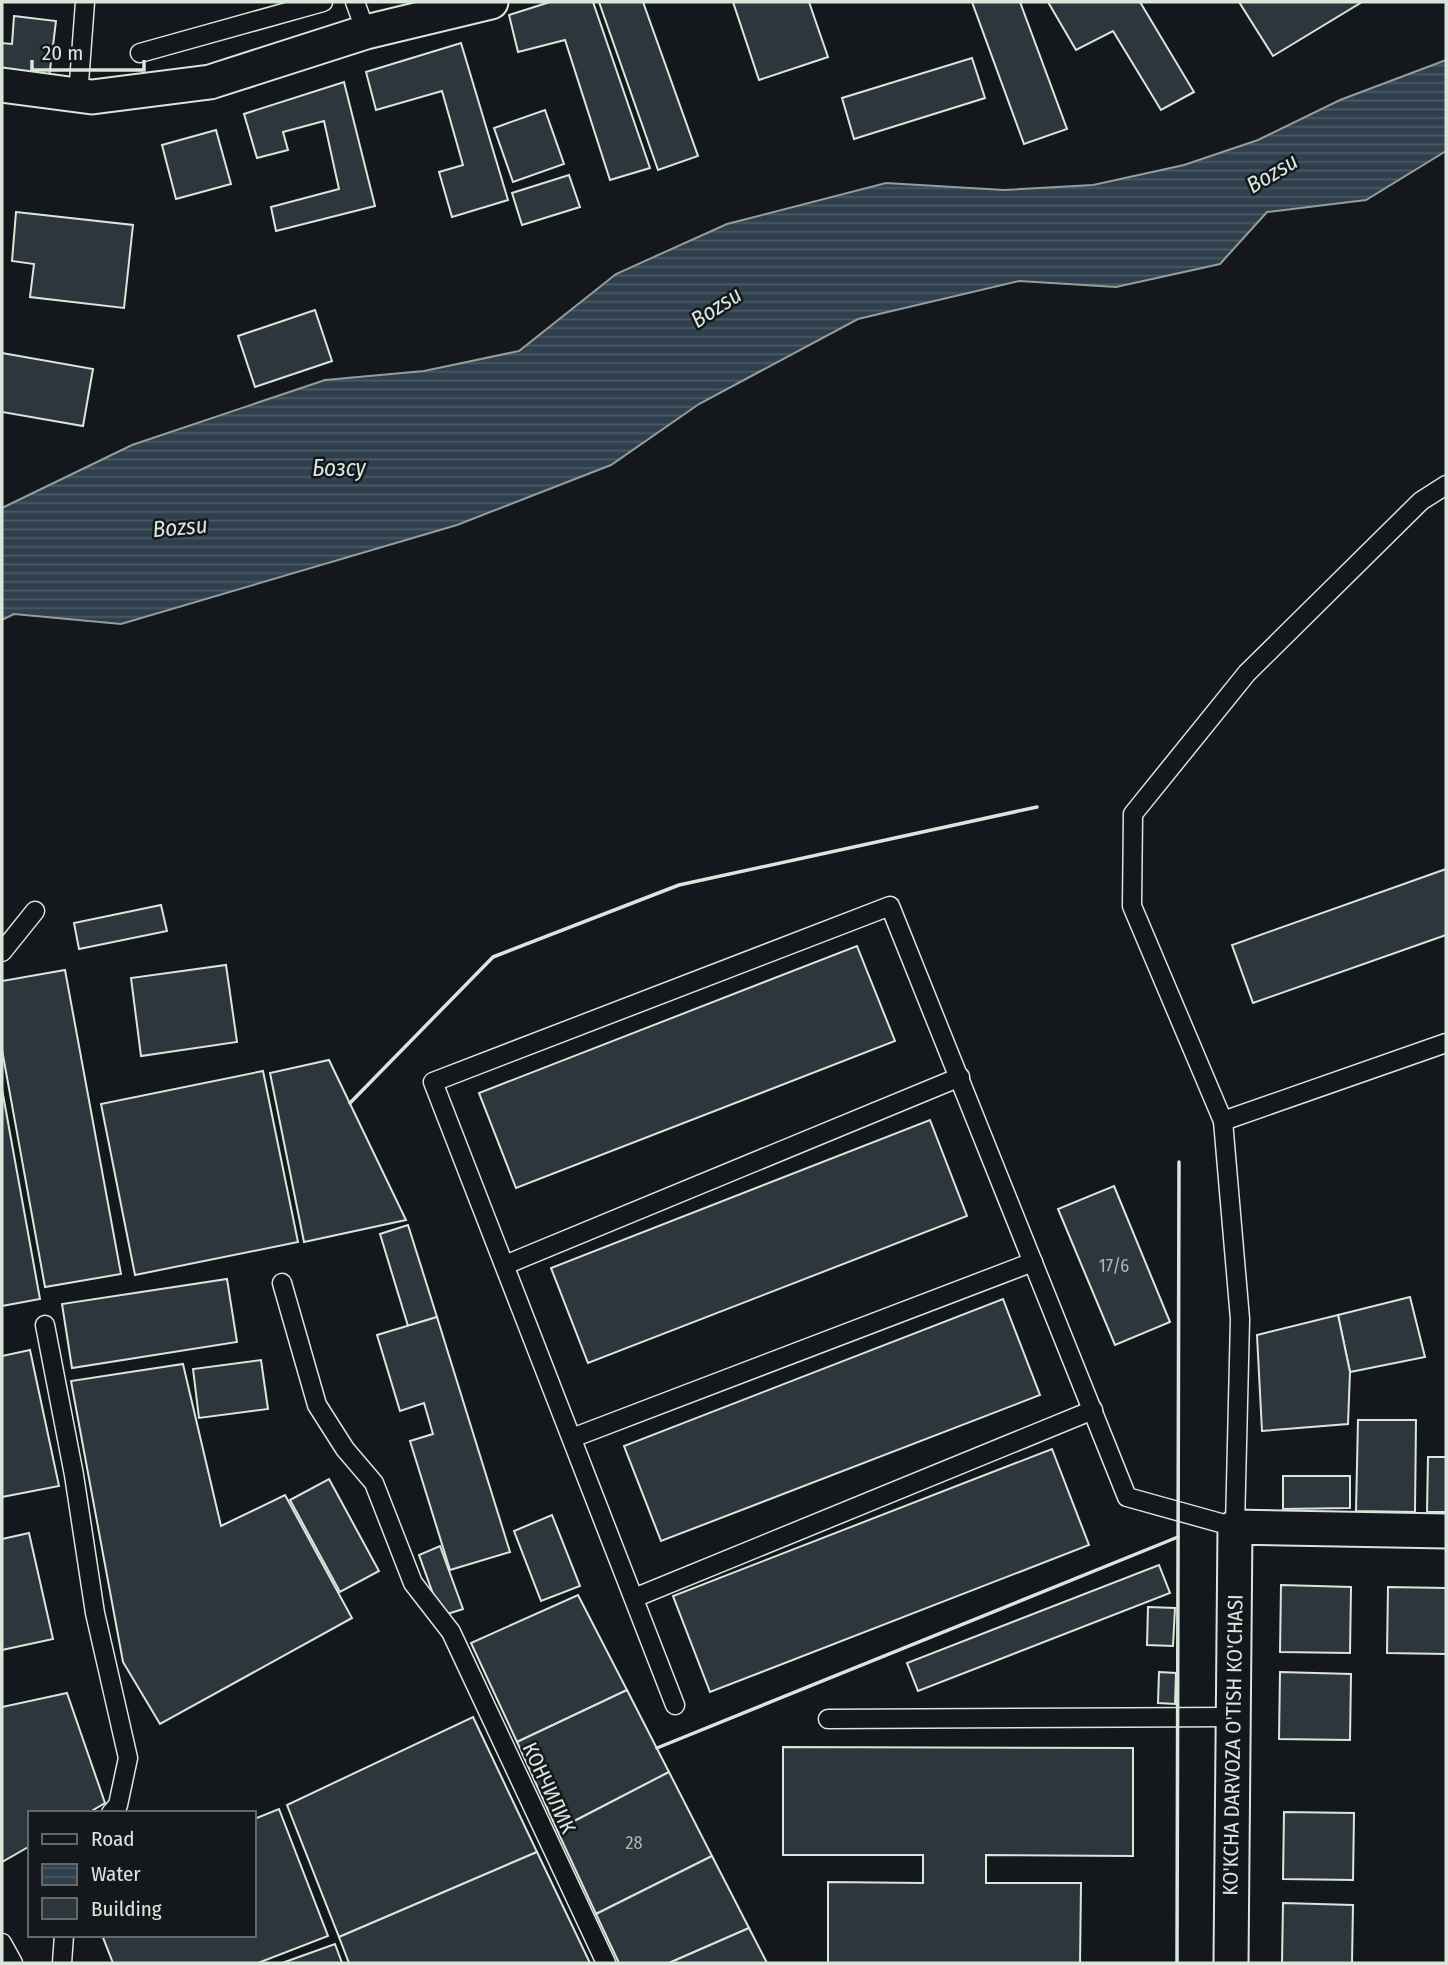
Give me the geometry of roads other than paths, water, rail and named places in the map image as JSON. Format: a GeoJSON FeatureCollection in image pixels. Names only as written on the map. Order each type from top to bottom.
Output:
{"type":"FeatureCollection","features":[{"type":"Feature","properties":{"kind":"street"},"geometry":{"type":"LineString","coordinates":[[2,85],[92,97],[210,82],[360,17],[491,2]]}},
{"type":"Feature","properties":{"kind":"street"},"geometry":{"type":"LineString","coordinates":[[1235,1527],[1446,1531]]}},
{"type":"Feature","properties":{"kind":"street","name":"KO'KCHA DARVOZA O'TISH KO'CHASI"},"geometry":{"type":"LineString","coordinates":[[1231,1963],[1235,1527]]}},
{"type":"Feature","properties":{"kind":"lane"},"geometry":{"type":"LineString","coordinates":[[78,96],[85,2]]}},
{"type":"Feature","properties":{"kind":"lane"},"geometry":{"type":"LineString","coordinates":[[140,53],[323,2]]}},
{"type":"Feature","properties":{"kind":"lane"},"geometry":{"type":"LineString","coordinates":[[676,1706],[433,1082],[890,905],[1127,1497],[1235,1527],[1240,1319],[1223,1121],[1132,906],[1133,814],[1247,673],[1421,501],[1446,485]]}},
{"type":"Feature","properties":{"kind":"lane"},"geometry":{"type":"LineString","coordinates":[[2,952],[35,911]]}},
{"type":"Feature","properties":{"kind":"lane"},"geometry":{"type":"LineString","coordinates":[[1223,1121],[1446,1043]]}},
{"type":"Feature","properties":{"kind":"lane"},"geometry":{"type":"LineString","coordinates":[[505,1265],[960,1077]]}},
{"type":"Feature","properties":{"kind":"lane"},"geometry":{"type":"LineString","coordinates":[[572,1438],[1033,1262]]}},
{"type":"Feature","properties":{"kind":"lane","name":"КОНЧИЛИК"},"geometry":{"type":"LineString","coordinates":[[282,1283],[317,1405],[345,1449],[374,1483],[413,1583],[451,1632],[606,1963]]}},
{"type":"Feature","properties":{"kind":"lane"},"geometry":{"type":"LineString","coordinates":[[45,1325],[74,1475],[95,1612],[128,1758],[118,1805],[113,1811]]}},
{"type":"Feature","properties":{"kind":"lane"},"geometry":{"type":"LineString","coordinates":[[634,1598],[1093,1410]]}},
{"type":"Feature","properties":{"kind":"lane"},"geometry":{"type":"LineString","coordinates":[[828,1719],[1233,1717]]}},
{"type":"Feature","properties":{"kind":"lane"},"geometry":{"type":"LineString","coordinates":[[62,1963],[64,1937]]}},
{"type":"Feature","properties":{"kind":"lane"},"geometry":{"type":"LineString","coordinates":[[2,1943],[13,1963]]}},
{"type":"Feature","properties":{"kind":"water","name":"Бозсу"},"geometry":{"type":"Polygon","coordinates":[[[1446,60],[1446,151],[1366,200],[1267,212],[1220,264],[1116,287],[1019,281],[858,319],[699,404],[611,465],[457,525],[121,624],[14,614],[2,620],[2,508],[132,445],[325,380],[424,371],[519,351],[616,274],[727,224],[886,183],[1004,190],[1093,185],[1184,165],[1258,140],[1340,100],[1446,60]]]}},
{"type":"Feature","properties":{"kind":"water label","name":"Bozsu"},"geometry":{"type":"Point","coordinates":[1272,173]}},
{"type":"Feature","properties":{"kind":"water label","name":"Bozsu"},"geometry":{"type":"Point","coordinates":[716,307]}},
{"type":"Feature","properties":{"kind":"water label","name":"Bozsu"},"geometry":{"type":"Point","coordinates":[180,527]}}]}
